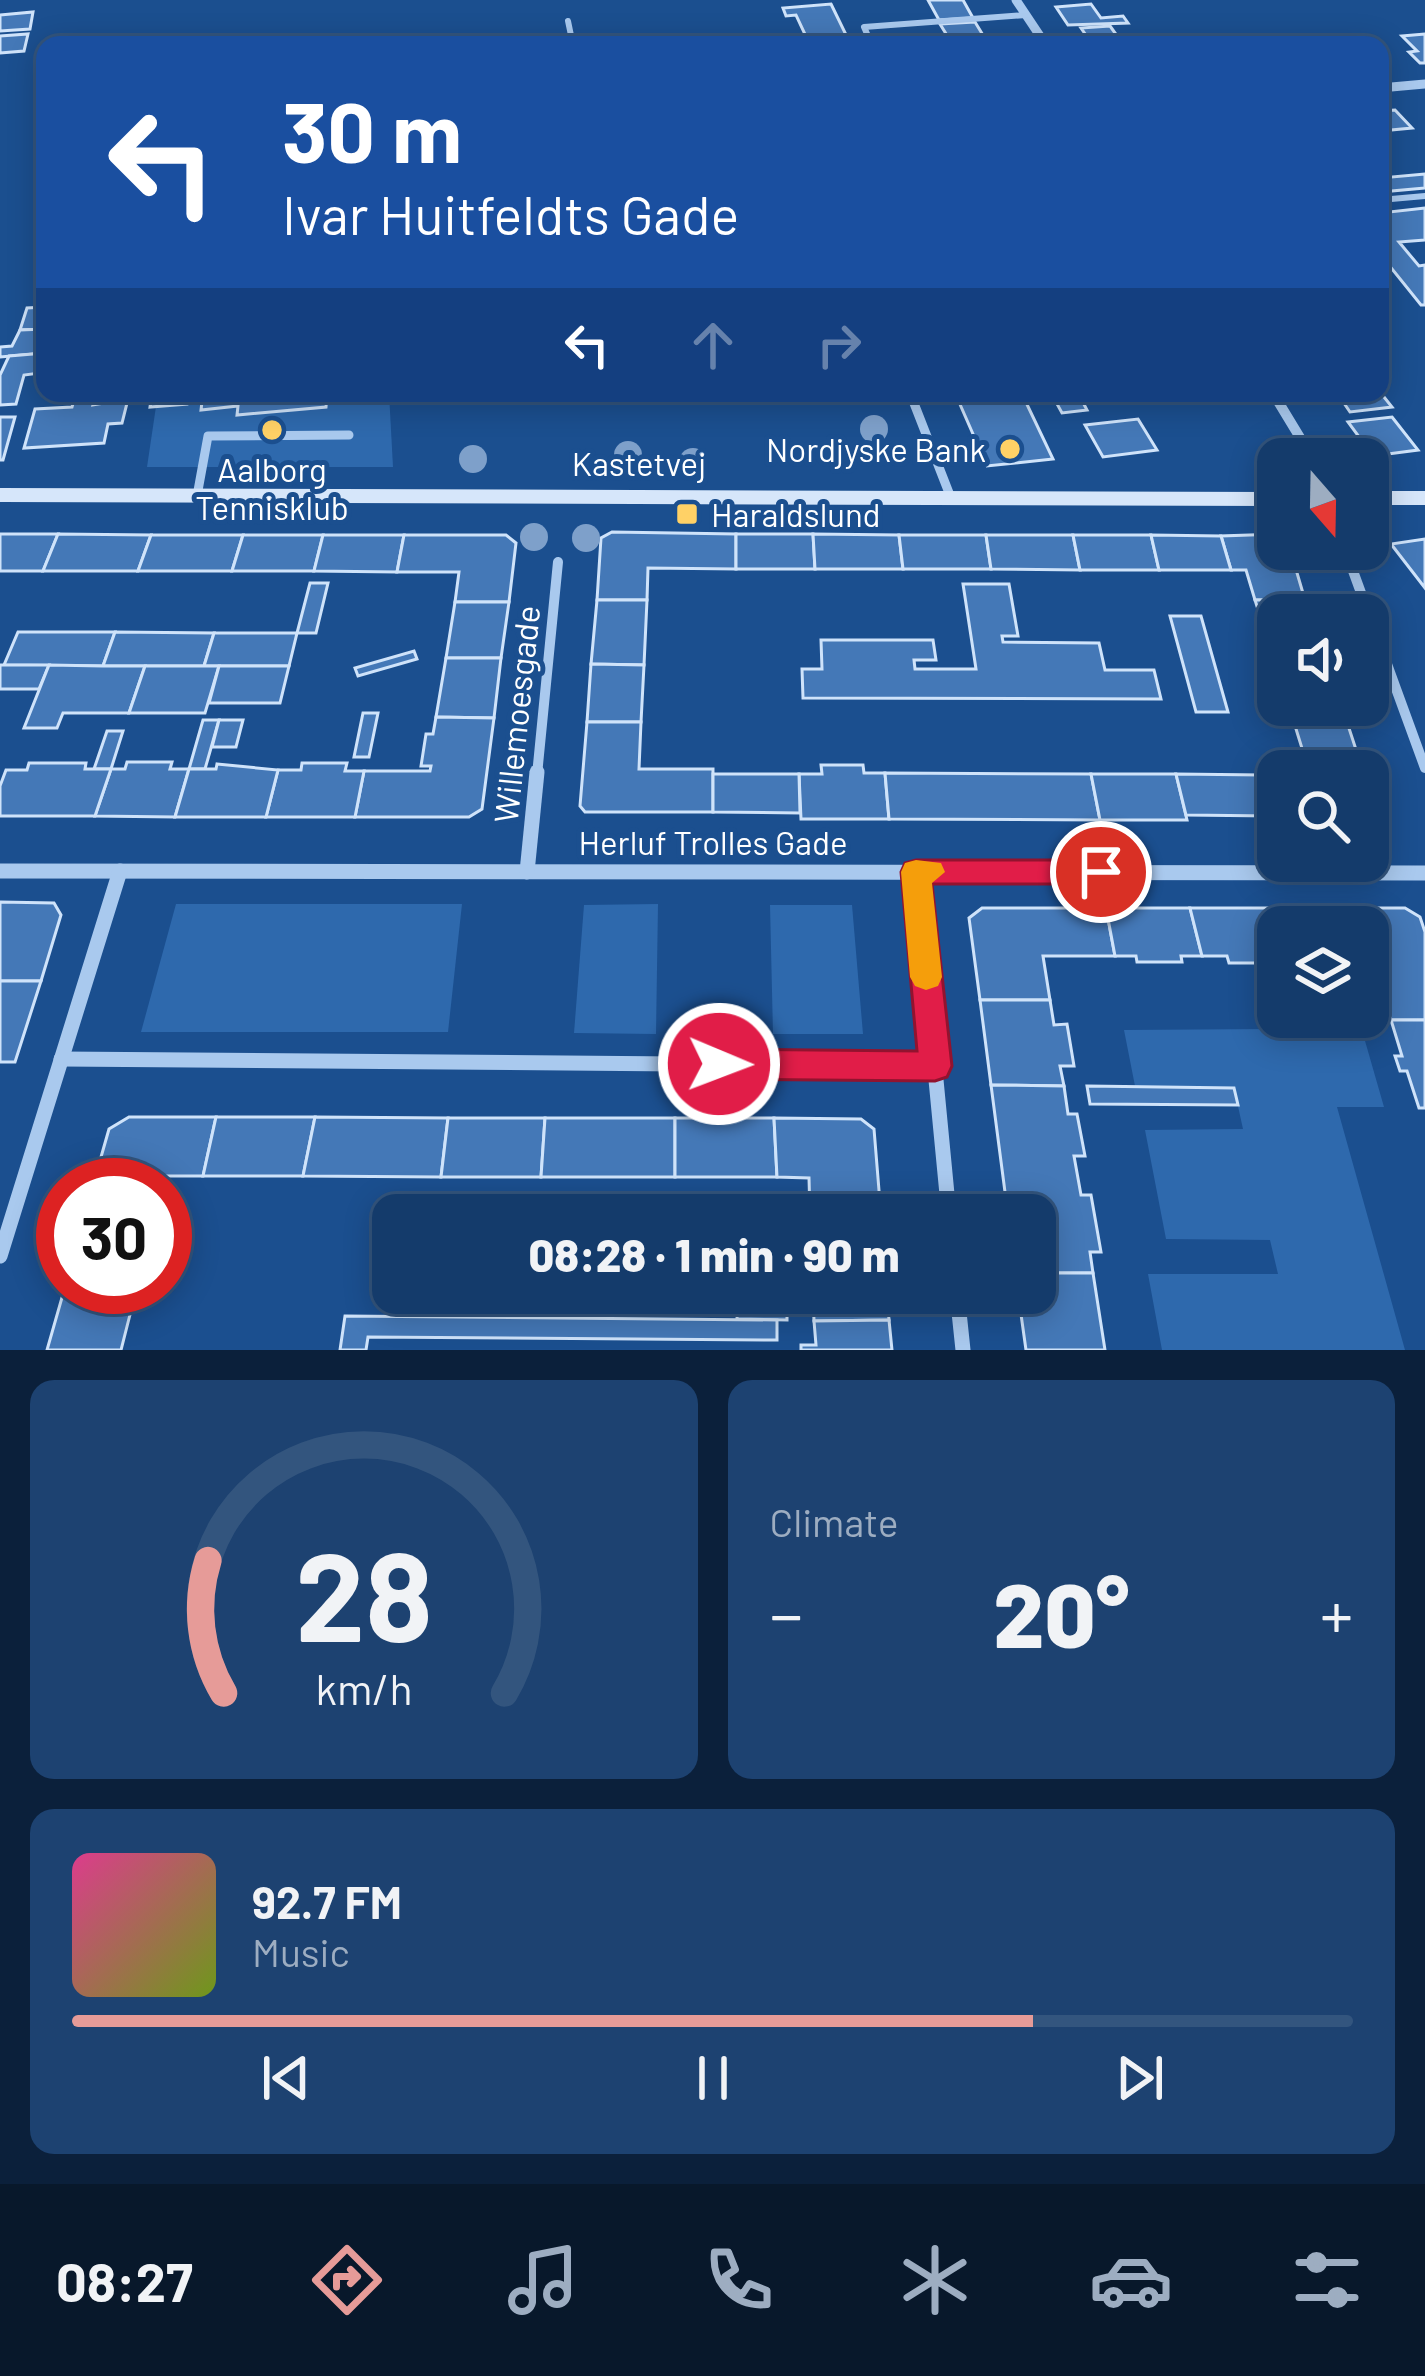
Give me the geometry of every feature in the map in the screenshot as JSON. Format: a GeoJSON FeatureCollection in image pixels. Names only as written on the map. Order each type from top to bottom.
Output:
{"type":"FeatureCollection","features":[{"type":"Feature","properties":{"kind":"street"},"geometry":{"type":"LineString","coordinates":[[1016,0],[1040,36]]}},
{"type":"Feature","properties":{"kind":"street"},"geometry":{"type":"LineString","coordinates":[[1389,87],[1425,84]]}},
{"type":"Feature","properties":{"kind":"street"},"geometry":{"type":"LineString","coordinates":[[1278,402],[1300,438]]}},
{"type":"Feature","properties":{"kind":"street","name":"Kastetvej"},"geometry":{"type":"LineString","coordinates":[[0,496],[1257,499]]}},
{"type":"Feature","properties":{"kind":"street"},"geometry":{"type":"LineString","coordinates":[[1389,498],[1425,498]]}},
{"type":"Feature","properties":{"kind":"street","name":"Willemoesgade"},"geometry":{"type":"LineString","coordinates":[[527,872],[558,562]]}},
{"type":"Feature","properties":{"kind":"street"},"geometry":{"type":"LineString","coordinates":[[1353,570],[1425,768]]}},
{"type":"Feature","properties":{"kind":"street","name":"Herluf Trolles Gade"},"geometry":{"type":"LineString","coordinates":[[0,871],[1425,873]]}},
{"type":"Feature","properties":{"kind":"street"},"geometry":{"type":"LineString","coordinates":[[0,1256],[120,871]]}},
{"type":"Feature","properties":{"kind":"street"},"geometry":{"type":"LineString","coordinates":[[916,872],[948,1194]]}},
{"type":"Feature","properties":{"kind":"street"},"geometry":{"type":"LineString","coordinates":[[62,1058],[935,1066]]}},
{"type":"Feature","properties":{"kind":"street"},"geometry":{"type":"LineString","coordinates":[[959,1314],[963,1350]]}},
{"type":"Feature","properties":{"kind":"lane"},"geometry":{"type":"LineString","coordinates":[[868,36],[864,27],[1026,15]]}},
{"type":"Feature","properties":{"kind":"lane"},"geometry":{"type":"LineString","coordinates":[[568,21],[571,36]]}},
{"type":"Feature","properties":{"kind":"lane"},"geometry":{"type":"LineString","coordinates":[[1389,199],[1425,196]]}},
{"type":"Feature","properties":{"kind":"lane"},"geometry":{"type":"LineString","coordinates":[[914,402],[951,498]]}},
{"type":"Feature","properties":{"kind":"lane"},"geometry":{"type":"LineString","coordinates":[[197,496],[208,436],[349,435]]}},
{"type":"Feature","properties":{"kind":"shaded area","name":"Aalborg Tennisklub"},"geometry":{"type":"Polygon","coordinates":[[[157,402],[389,402],[393,467],[147,467],[157,402]]]}},
{"type":"Feature","properties":{"kind":"shaded area"},"geometry":{"type":"Polygon","coordinates":[[[176,904],[462,904],[448,1032],[141,1032],[176,904]]]}},
{"type":"Feature","properties":{"kind":"shaded area"},"geometry":{"type":"Polygon","coordinates":[[[658,904],[656,1034],[574,1033],[584,905],[658,904]]]}},
{"type":"Feature","properties":{"kind":"shaded area"},"geometry":{"type":"Polygon","coordinates":[[[770,905],[852,905],[863,1034],[773,1034],[770,905]]]}},
{"type":"Feature","properties":{"kind":"shaded area"},"geometry":{"type":"Polygon","coordinates":[[[1257,1029],[1257,1038],[1364,1038],[1384,1107],[1337,1107],[1405,1350],[1162,1350],[1148,1274],[1278,1274],[1270,1240],[1166,1239],[1145,1130],[1243,1129],[1234,1088],[1135,1086],[1124,1030],[1257,1029]]]}},
{"type":"Feature","properties":{"kind":"building"},"geometry":{"type":"Polygon","coordinates":[[[928,0],[963,0],[973,18],[939,20],[928,0]]]}},
{"type":"Feature","properties":{"kind":"building"},"geometry":{"type":"Polygon","coordinates":[[[831,4],[847,36],[806,36],[796,15],[786,16],[783,8],[831,4]]]}},
{"type":"Feature","properties":{"kind":"building"},"geometry":{"type":"Polygon","coordinates":[[[1091,4],[1101,18],[1123,16],[1128,23],[1068,25],[1056,7],[1091,4]]]}},
{"type":"Feature","properties":{"kind":"building"},"geometry":{"type":"Polygon","coordinates":[[[33,12],[30,29],[0,31],[0,15],[33,12]]]}},
{"type":"Feature","properties":{"kind":"building"},"geometry":{"type":"Polygon","coordinates":[[[975,22],[984,36],[947,36],[940,24],[975,22]]]}},
{"type":"Feature","properties":{"kind":"building"},"geometry":{"type":"Polygon","coordinates":[[[1110,26],[1117,36],[1087,36],[1081,28],[1110,26]]]}},
{"type":"Feature","properties":{"kind":"building"},"geometry":{"type":"Polygon","coordinates":[[[28,34],[24,51],[0,53],[0,36],[28,34]]]}},
{"type":"Feature","properties":{"kind":"building"},"geometry":{"type":"Polygon","coordinates":[[[1425,34],[1425,63],[1420,63],[1409,52],[1417,51],[1402,36],[1425,34]]]}},
{"type":"Feature","properties":{"kind":"building"},"geometry":{"type":"Polygon","coordinates":[[[1389,110],[1395,110],[1412,128],[1389,130],[1389,110]]]}},
{"type":"Feature","properties":{"kind":"building"},"geometry":{"type":"Polygon","coordinates":[[[1425,174],[1425,188],[1389,191],[1389,177],[1425,174]]]}},
{"type":"Feature","properties":{"kind":"building"},"geometry":{"type":"Polygon","coordinates":[[[1425,208],[1425,240],[1399,242],[1419,266],[1425,265],[1425,305],[1389,265],[1389,212],[1425,208]]]}},
{"type":"Feature","properties":{"kind":"building"},"geometry":{"type":"Polygon","coordinates":[[[27,308],[36,308],[36,329],[20,330],[27,308]]]}},
{"type":"Feature","properties":{"kind":"building"},"geometry":{"type":"Polygon","coordinates":[[[36,329],[36,354],[0,357],[0,347],[12,346],[20,330],[36,329]]]}},
{"type":"Feature","properties":{"kind":"building"},"geometry":{"type":"Polygon","coordinates":[[[36,354],[36,374],[24,375],[16,404],[0,405],[0,375],[9,356],[36,354]]]}},
{"type":"Feature","properties":{"kind":"building"},"geometry":{"type":"Polygon","coordinates":[[[73,402],[127,402],[122,423],[108,424],[104,443],[24,448],[35,409],[72,407],[73,402]]]}},
{"type":"Feature","properties":{"kind":"building"},"geometry":{"type":"Polygon","coordinates":[[[151,402],[187,402],[187,404],[150,407],[151,402]]]}},
{"type":"Feature","properties":{"kind":"building"},"geometry":{"type":"Polygon","coordinates":[[[202,402],[326,402],[326,407],[237,415],[238,406],[201,410],[202,402]]]}},
{"type":"Feature","properties":{"kind":"building"},"geometry":{"type":"Polygon","coordinates":[[[959,402],[1026,402],[1053,459],[987,466],[959,402]]]}},
{"type":"Feature","properties":{"kind":"building"},"geometry":{"type":"Polygon","coordinates":[[[1056,402],[1083,402],[1087,410],[1062,413],[1056,402]]]}},
{"type":"Feature","properties":{"kind":"building"},"geometry":{"type":"Polygon","coordinates":[[[1343,402],[1388,402],[1392,407],[1350,412],[1343,402]]]}},
{"type":"Feature","properties":{"kind":"building"},"geometry":{"type":"Polygon","coordinates":[[[0,417],[15,417],[3,460],[0,460],[0,417]]]}},
{"type":"Feature","properties":{"kind":"building"},"geometry":{"type":"Polygon","coordinates":[[[1392,417],[1418,450],[1389,454],[1389,438],[1360,438],[1348,422],[1392,417]]]}},
{"type":"Feature","properties":{"kind":"building"},"geometry":{"type":"Polygon","coordinates":[[[1138,419],[1157,450],[1103,457],[1085,425],[1138,419]]]}},
{"type":"Feature","properties":{"kind":"building"},"geometry":{"type":"Polygon","coordinates":[[[612,532],[736,534],[736,569],[648,568],[647,600],[597,600],[601,538],[612,532]]]}},
{"type":"Feature","properties":{"kind":"building"},"geometry":{"type":"Polygon","coordinates":[[[0,534],[58,534],[43,571],[0,571],[0,534]]]}},
{"type":"Feature","properties":{"kind":"building"},"geometry":{"type":"Polygon","coordinates":[[[58,534],[151,535],[138,571],[43,571],[58,534]]]}},
{"type":"Feature","properties":{"kind":"building"},"geometry":{"type":"Polygon","coordinates":[[[736,534],[813,534],[815,569],[736,569],[736,534]]]}},
{"type":"Feature","properties":{"kind":"building"},"geometry":{"type":"Polygon","coordinates":[[[813,534],[899,535],[903,569],[815,569],[813,534]]]}},
{"type":"Feature","properties":{"kind":"building"},"geometry":{"type":"Polygon","coordinates":[[[151,535],[243,535],[232,571],[138,571],[151,535]]]}},
{"type":"Feature","properties":{"kind":"building"},"geometry":{"type":"Polygon","coordinates":[[[243,535],[323,535],[314,571],[232,571],[243,535]]]}},
{"type":"Feature","properties":{"kind":"building"},"geometry":{"type":"Polygon","coordinates":[[[323,535],[404,535],[397,572],[314,571],[323,535]]]}},
{"type":"Feature","properties":{"kind":"building"},"geometry":{"type":"Polygon","coordinates":[[[404,535],[506,535],[516,543],[509,602],[455,602],[459,572],[397,572],[404,535]]]}},
{"type":"Feature","properties":{"kind":"building"},"geometry":{"type":"Polygon","coordinates":[[[899,535],[986,535],[991,569],[903,569],[899,535]]]}},
{"type":"Feature","properties":{"kind":"building"},"geometry":{"type":"Polygon","coordinates":[[[986,535],[1073,535],[1080,570],[991,569],[986,535]]]}},
{"type":"Feature","properties":{"kind":"building"},"geometry":{"type":"Polygon","coordinates":[[[1073,535],[1151,535],[1159,570],[1080,570],[1073,535]]]}},
{"type":"Feature","properties":{"kind":"building"},"geometry":{"type":"Polygon","coordinates":[[[1151,535],[1221,536],[1231,570],[1159,570],[1151,535]]]}},
{"type":"Feature","properties":{"kind":"building"},"geometry":{"type":"Polygon","coordinates":[[[1257,535],[1257,570],[1296,570],[1303,594],[1257,594],[1255,600],[1246,570],[1231,570],[1221,536],[1257,535]]]}},
{"type":"Feature","properties":{"kind":"building"},"geometry":{"type":"Polygon","coordinates":[[[1425,539],[1425,588],[1391,544],[1425,539]]]}},
{"type":"Feature","properties":{"kind":"building"},"geometry":{"type":"Polygon","coordinates":[[[310,583],[328,583],[316,633],[297,633],[310,583]]]}},
{"type":"Feature","properties":{"kind":"building"},"geometry":{"type":"Polygon","coordinates":[[[963,584],[1009,584],[1018,636],[1002,636],[1003,642],[1099,643],[1105,670],[1154,670],[1161,699],[803,698],[802,669],[822,669],[821,640],[933,640],[936,660],[914,660],[915,669],[976,669],[963,584]]]}},
{"type":"Feature","properties":{"kind":"building"},"geometry":{"type":"Polygon","coordinates":[[[597,600],[647,600],[644,665],[591,664],[597,600]]]}},
{"type":"Feature","properties":{"kind":"building"},"geometry":{"type":"Polygon","coordinates":[[[455,602],[509,602],[501,658],[446,658],[455,602]]]}},
{"type":"Feature","properties":{"kind":"building"},"geometry":{"type":"Polygon","coordinates":[[[1170,616],[1201,616],[1228,712],[1196,712],[1170,616]]]}},
{"type":"Feature","properties":{"kind":"building"},"geometry":{"type":"Polygon","coordinates":[[[18,632],[115,632],[103,666],[4,665],[18,632]]]}},
{"type":"Feature","properties":{"kind":"building"},"geometry":{"type":"Polygon","coordinates":[[[115,632],[214,633],[204,666],[103,666],[115,632]]]}},
{"type":"Feature","properties":{"kind":"building"},"geometry":{"type":"Polygon","coordinates":[[[214,633],[297,633],[289,666],[204,666],[214,633]]]}},
{"type":"Feature","properties":{"kind":"building"},"geometry":{"type":"Polygon","coordinates":[[[414,651],[417,659],[358,676],[355,668],[414,651]]]}},
{"type":"Feature","properties":{"kind":"building"},"geometry":{"type":"Polygon","coordinates":[[[446,658],[501,658],[494,718],[436,717],[446,658]]]}},
{"type":"Feature","properties":{"kind":"building"},"geometry":{"type":"Polygon","coordinates":[[[591,664],[644,665],[641,722],[587,722],[591,664]]]}},
{"type":"Feature","properties":{"kind":"building"},"geometry":{"type":"Polygon","coordinates":[[[0,665],[49,665],[39,689],[0,689],[0,665]]]}},
{"type":"Feature","properties":{"kind":"building"},"geometry":{"type":"Polygon","coordinates":[[[49,665],[145,666],[129,713],[63,713],[57,728],[24,728],[49,665]]]}},
{"type":"Feature","properties":{"kind":"building"},"geometry":{"type":"Polygon","coordinates":[[[145,666],[219,666],[205,713],[129,713],[145,666]]]}},
{"type":"Feature","properties":{"kind":"building"},"geometry":{"type":"Polygon","coordinates":[[[219,666],[289,666],[280,703],[209,703],[219,666]]]}},
{"type":"Feature","properties":{"kind":"building"},"geometry":{"type":"Polygon","coordinates":[[[363,713],[378,713],[369,757],[354,757],[363,713]]]}},
{"type":"Feature","properties":{"kind":"building"},"geometry":{"type":"Polygon","coordinates":[[[436,717],[494,718],[482,809],[469,817],[355,817],[364,771],[430,771],[431,766],[421,766],[426,734],[433,734],[436,717]]]}},
{"type":"Feature","properties":{"kind":"building"},"geometry":{"type":"Polygon","coordinates":[[[203,720],[219,720],[205,769],[189,769],[203,720]]]}},
{"type":"Feature","properties":{"kind":"building"},"geometry":{"type":"Polygon","coordinates":[[[219,720],[243,720],[236,747],[212,747],[219,720]]]}},
{"type":"Feature","properties":{"kind":"building"},"geometry":{"type":"Polygon","coordinates":[[[587,722],[641,722],[639,769],[713,769],[713,812],[585,812],[580,806],[587,722]]]}},
{"type":"Feature","properties":{"kind":"building"},"geometry":{"type":"Polygon","coordinates":[[[1295,726],[1348,726],[1356,750],[1303,750],[1295,726]]]}},
{"type":"Feature","properties":{"kind":"building"},"geometry":{"type":"Polygon","coordinates":[[[107,731],[123,731],[111,769],[94,769],[107,731]]]}},
{"type":"Feature","properties":{"kind":"building"},"geometry":{"type":"Polygon","coordinates":[[[127,762],[172,762],[170,769],[189,769],[175,817],[95,816],[111,769],[125,769],[127,762]]]}},
{"type":"Feature","properties":{"kind":"building"},"geometry":{"type":"Polygon","coordinates":[[[29,763],[86,763],[85,769],[111,769],[95,816],[0,816],[0,786],[6,770],[27,770],[29,763]]]}},
{"type":"Feature","properties":{"kind":"building"},"geometry":{"type":"Polygon","coordinates":[[[302,763],[347,763],[345,771],[364,771],[355,817],[266,817],[278,770],[301,770],[302,763]]]}},
{"type":"Feature","properties":{"kind":"building"},"geometry":{"type":"Polygon","coordinates":[[[217,764],[278,770],[266,817],[175,817],[189,769],[216,769],[217,764]]]}},
{"type":"Feature","properties":{"kind":"building"},"geometry":{"type":"Polygon","coordinates":[[[821,765],[863,765],[864,773],[885,773],[889,819],[801,819],[799,774],[822,774],[821,765]]]}},
{"type":"Feature","properties":{"kind":"building"},"geometry":{"type":"Polygon","coordinates":[[[885,773],[1091,774],[1100,820],[889,819],[885,773]]]}},
{"type":"Feature","properties":{"kind":"building"},"geometry":{"type":"Polygon","coordinates":[[[713,774],[799,774],[800,813],[713,812],[713,774]]]}},
{"type":"Feature","properties":{"kind":"building"},"geometry":{"type":"Polygon","coordinates":[[[1091,774],[1176,774],[1187,820],[1100,820],[1091,774]]]}},
{"type":"Feature","properties":{"kind":"building"},"geometry":{"type":"Polygon","coordinates":[[[1176,774],[1257,775],[1257,816],[1186,815],[1176,774]]]}},
{"type":"Feature","properties":{"kind":"building"},"geometry":{"type":"Polygon","coordinates":[[[0,902],[54,903],[61,915],[41,981],[0,981],[0,902]]]}},
{"type":"Feature","properties":{"kind":"building"},"geometry":{"type":"Polygon","coordinates":[[[982,908],[1106,908],[1115,956],[1043,956],[1050,1000],[980,1000],[969,918],[982,908]]]}},
{"type":"Feature","properties":{"kind":"building"},"geometry":{"type":"Polygon","coordinates":[[[1106,908],[1190,908],[1202,956],[1181,956],[1182,962],[1137,962],[1136,956],[1115,956],[1106,908]]]}},
{"type":"Feature","properties":{"kind":"building"},"geometry":{"type":"Polygon","coordinates":[[[1190,908],[1257,908],[1257,963],[1202,956],[1190,908]]]}},
{"type":"Feature","properties":{"kind":"building"},"geometry":{"type":"Polygon","coordinates":[[[1389,908],[1405,908],[1420,917],[1425,932],[1425,1020],[1391,1020],[1389,908]]]}},
{"type":"Feature","properties":{"kind":"building"},"geometry":{"type":"Polygon","coordinates":[[[0,981],[41,981],[15,1062],[0,1062],[0,981]]]}},
{"type":"Feature","properties":{"kind":"building"},"geometry":{"type":"Polygon","coordinates":[[[980,1000],[1050,1000],[1054,1025],[1067,1024],[1074,1066],[1060,1066],[1064,1086],[991,1085],[980,1000]]]}},
{"type":"Feature","properties":{"kind":"building"},"geometry":{"type":"Polygon","coordinates":[[[1391,1020],[1425,1020],[1425,1108],[1419,1108],[1407,1071],[1400,1071],[1395,1056],[1402,1056],[1391,1020]]]}},
{"type":"Feature","properties":{"kind":"building"},"geometry":{"type":"Polygon","coordinates":[[[991,1085],[1064,1086],[1068,1114],[1077,1114],[1085,1156],[1074,1156],[1081,1195],[1091,1195],[1101,1252],[1090,1252],[1093,1273],[1056,1273],[1056,1194],[1005,1194],[991,1085]]]}},
{"type":"Feature","properties":{"kind":"building"},"geometry":{"type":"Polygon","coordinates":[[[1087,1086],[1234,1088],[1238,1105],[1090,1104],[1087,1086]]]}},
{"type":"Feature","properties":{"kind":"building"},"geometry":{"type":"Polygon","coordinates":[[[129,1117],[216,1117],[203,1176],[192,1176],[192,1158],[101,1158],[109,1129],[129,1117]]]}},
{"type":"Feature","properties":{"kind":"building"},"geometry":{"type":"Polygon","coordinates":[[[216,1117],[315,1117],[303,1176],[203,1176],[216,1117]]]}},
{"type":"Feature","properties":{"kind":"building"},"geometry":{"type":"Polygon","coordinates":[[[315,1117],[448,1118],[441,1177],[303,1176],[315,1117]]]}},
{"type":"Feature","properties":{"kind":"building"},"geometry":{"type":"Polygon","coordinates":[[[448,1118],[545,1118],[541,1177],[441,1177],[448,1118]]]}},
{"type":"Feature","properties":{"kind":"building"},"geometry":{"type":"Polygon","coordinates":[[[545,1118],[675,1118],[675,1177],[541,1177],[545,1118]]]}},
{"type":"Feature","properties":{"kind":"building"},"geometry":{"type":"Polygon","coordinates":[[[675,1118],[774,1118],[777,1177],[675,1177],[675,1118]]]}},
{"type":"Feature","properties":{"kind":"building"},"geometry":{"type":"Polygon","coordinates":[[[774,1118],[861,1119],[874,1129],[879,1194],[809,1194],[809,1178],[777,1177],[774,1118]]]}},
{"type":"Feature","properties":{"kind":"building"},"geometry":{"type":"Polygon","coordinates":[[[1056,1273],[1093,1273],[1105,1350],[1026,1350],[1021,1314],[1056,1314],[1056,1273]]]}},
{"type":"Feature","properties":{"kind":"building"},"geometry":{"type":"Polygon","coordinates":[[[57,1314],[130,1314],[121,1350],[47,1350],[57,1314]]]}},
{"type":"Feature","properties":{"kind":"building"},"geometry":{"type":"Polygon","coordinates":[[[737,1314],[787,1314],[787,1320],[737,1319],[737,1314]]]}},
{"type":"Feature","properties":{"kind":"building"},"geometry":{"type":"Polygon","coordinates":[[[814,1314],[889,1314],[889,1320],[814,1321],[814,1314]]]}},
{"type":"Feature","properties":{"kind":"building"},"geometry":{"type":"Polygon","coordinates":[[[345,1316],[777,1320],[777,1340],[368,1337],[366,1350],[340,1350],[345,1316]]]}},
{"type":"Feature","properties":{"kind":"building"},"geometry":{"type":"Polygon","coordinates":[[[889,1320],[892,1350],[801,1350],[801,1345],[816,1345],[814,1321],[889,1320]]]}},
{"type":"Feature","properties":{"kind":"slow traffic"},"geometry":{"type":"LineString","coordinates":[[926,977],[916,872],[930,872]]}},
{"type":"Feature","properties":{"kind":"place","name":"Aalborg Tennisklub"},"geometry":{"type":"Point","coordinates":[272,430]}},
{"type":"Feature","properties":{"kind":"place","name":"Nordjyske Bank"},"geometry":{"type":"Point","coordinates":[1010,449]}},
{"type":"Feature","properties":{"kind":"place","name":"Haraldslund"},"geometry":{"type":"Point","coordinates":[687,514]}},
{"type":"Feature","properties":{"kind":"route"},"geometry":{"type":"LineString","coordinates":[[719,1064],[935,1066],[916,872],[1101,872]]}}]}
